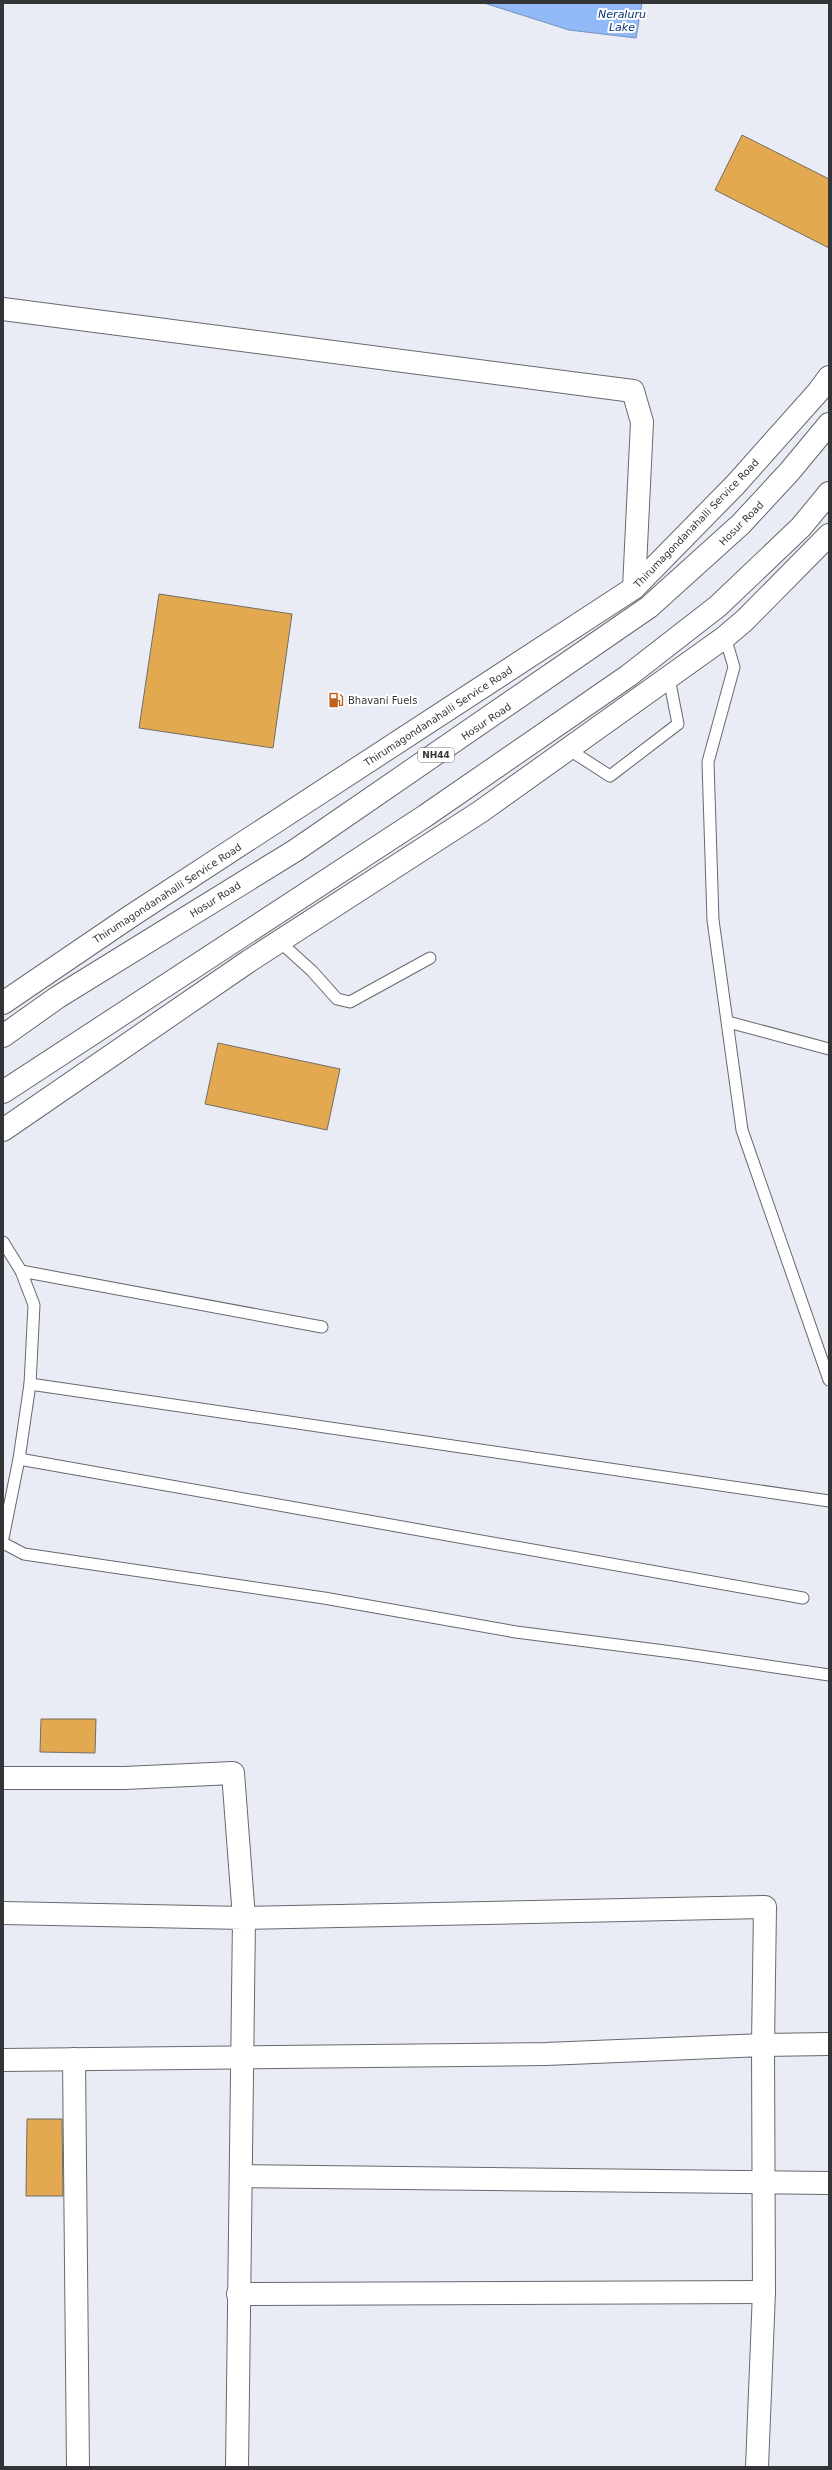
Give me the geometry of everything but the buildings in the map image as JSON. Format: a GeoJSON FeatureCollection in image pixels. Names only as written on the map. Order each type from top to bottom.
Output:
{"type":"FeatureCollection","features":[{"type":"Feature","properties":{"kind":"main road"},"geometry":{"type":"LineString","coordinates":[[3,309],[632,391],[642,422],[634,588]]}},
{"type":"Feature","properties":{"kind":"main road","name":"Thirumagondanahalli Service Road"},"geometry":{"type":"LineString","coordinates":[[3,1003],[131,916],[634,588],[736,484],[818,392],[829,377]]}},
{"type":"Feature","properties":{"kind":"main road","name":"Hosur Road"},"geometry":{"type":"LineString","coordinates":[[3,1036],[58,997],[296,850],[649,607],[741,524],[790,471],[829,424]]}},
{"type":"Feature","properties":{"kind":"main road"},"geometry":{"type":"LineString","coordinates":[[3,1092],[366,855],[628,676],[718,606],[801,527],[829,494]]}},
{"type":"Feature","properties":{"kind":"main road"},"geometry":{"type":"LineString","coordinates":[[3,1130],[280,942],[480,812],[669,678],[725,637],[745,620],[829,535]]}},
{"type":"Feature","properties":{"kind":"main road"},"geometry":{"type":"LineString","coordinates":[[3,1778],[124,1778],[233,1773],[244,1918],[244,2057],[238,2294],[237,2467]]}},
{"type":"Feature","properties":{"kind":"main road"},"geometry":{"type":"LineString","coordinates":[[3,1913],[244,1918],[765,1907],[764,2292],[757,2467]]}},
{"type":"Feature","properties":{"kind":"main road"},"geometry":{"type":"LineString","coordinates":[[3,2060],[546,2054],[764,2045],[829,2044]]}},
{"type":"Feature","properties":{"kind":"main road"},"geometry":{"type":"LineString","coordinates":[[74,2059],[78,2467]]}},
{"type":"Feature","properties":{"kind":"main road"},"geometry":{"type":"LineString","coordinates":[[241,2176],[829,2183]]}},
{"type":"Feature","properties":{"kind":"main road"},"geometry":{"type":"LineString","coordinates":[[238,2294],[764,2292]]}},
{"type":"Feature","properties":{"kind":"lane"},"geometry":{"type":"LineString","coordinates":[[725,637],[734,667],[708,762],[713,920],[742,1130],[829,1380]]}},
{"type":"Feature","properties":{"kind":"lane"},"geometry":{"type":"LineString","coordinates":[[568,749],[610,776],[678,724],[669,678]]}},
{"type":"Feature","properties":{"kind":"lane"},"geometry":{"type":"LineString","coordinates":[[280,942],[312,971],[337,999],[350,1002],[430,958]]}},
{"type":"Feature","properties":{"kind":"lane"},"geometry":{"type":"LineString","coordinates":[[728,1022],[829,1049]]}},
{"type":"Feature","properties":{"kind":"lane"},"geometry":{"type":"LineString","coordinates":[[3,1242],[21,1272],[34,1305],[30,1384],[19,1458],[3,1538]]}},
{"type":"Feature","properties":{"kind":"lane"},"geometry":{"type":"LineString","coordinates":[[21,1272],[322,1327]]}},
{"type":"Feature","properties":{"kind":"lane"},"geometry":{"type":"LineString","coordinates":[[30,1384],[829,1501]]}},
{"type":"Feature","properties":{"kind":"lane"},"geometry":{"type":"LineString","coordinates":[[19,1458],[803,1598]]}},
{"type":"Feature","properties":{"kind":"lane"},"geometry":{"type":"LineString","coordinates":[[3,1543],[24,1554],[324,1598],[516,1632],[680,1653],[829,1675]]}},
{"type":"Feature","properties":{"kind":"water","name":"Neraluru Lake"},"geometry":{"type":"Polygon","coordinates":[[[484,3],[642,3],[636,38],[569,30],[484,3]]]}},
{"type":"Feature","properties":{"kind":"place","name":"Bhavani Fuels"},"geometry":{"type":"Point","coordinates":[336,700]}}]}
